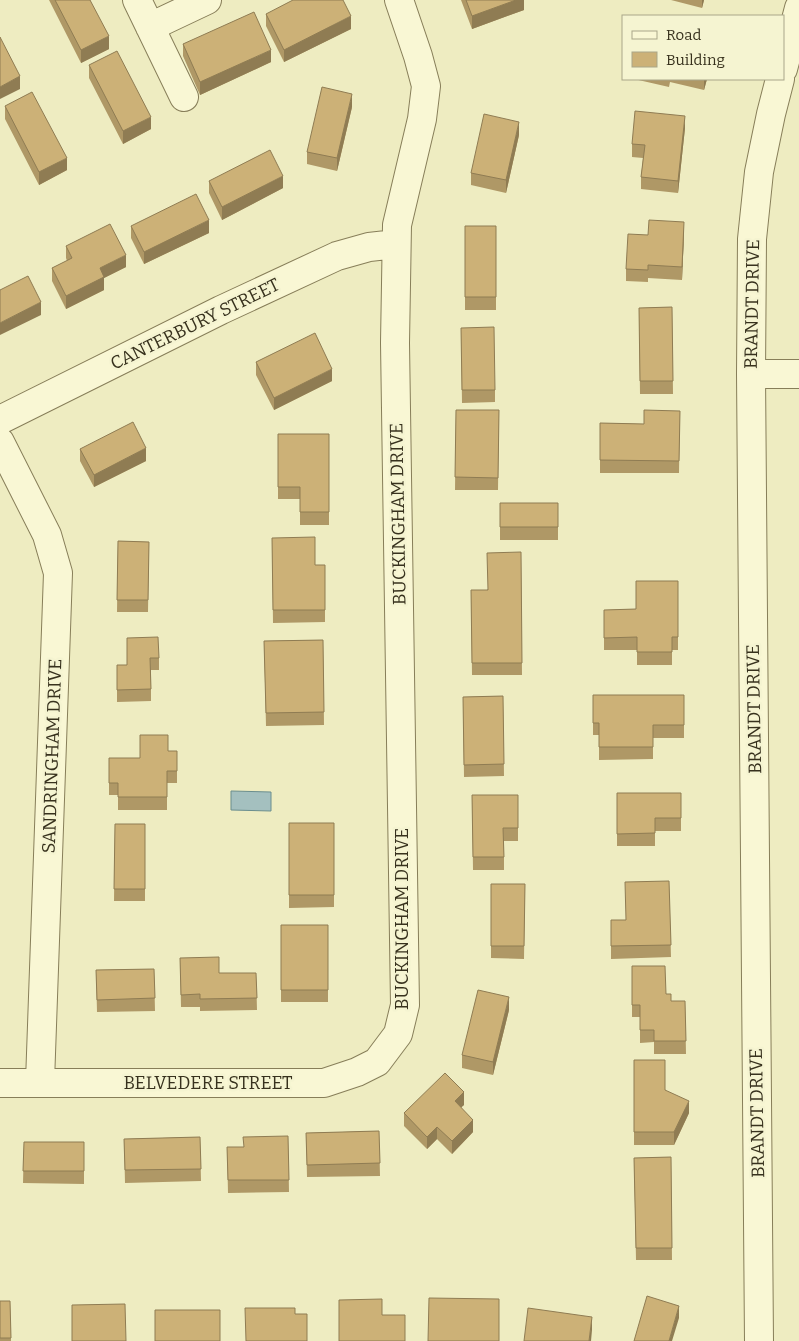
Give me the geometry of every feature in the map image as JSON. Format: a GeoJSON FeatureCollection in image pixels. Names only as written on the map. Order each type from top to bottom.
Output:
{"type":"FeatureCollection","features":[{"type":"Feature","properties":{"kind":"street"},"geometry":{"type":"LineString","coordinates":[[137,0],[184,97]]}},
{"type":"Feature","properties":{"kind":"street"},"geometry":{"type":"LineString","coordinates":[[150,27],[207,0]]}},
{"type":"Feature","properties":{"kind":"street","name":"BUCKINGHAM DRIVE"},"geometry":{"type":"LineString","coordinates":[[398,1034],[405,1005],[395,342],[396,244],[397,225],[422,119],[426,86],[399,0]]}},
{"type":"Feature","properties":{"kind":"street"},"geometry":{"type":"LineString","coordinates":[[784,65],[799,8]]}},
{"type":"Feature","properties":{"kind":"street","name":"BRANDT DRIVE"},"geometry":{"type":"LineString","coordinates":[[759,1341],[750,374],[752,239],[760,172],[780,80]]}},
{"type":"Feature","properties":{"kind":"street","name":"CANTERBURY STREET"},"geometry":{"type":"LineString","coordinates":[[0,420],[221,310],[337,256],[368,247],[396,244]]}},
{"type":"Feature","properties":{"kind":"street"},"geometry":{"type":"LineString","coordinates":[[750,374],[799,374]]}},
{"type":"Feature","properties":{"kind":"street","name":"SANDRINGHAM DRIVE"},"geometry":{"type":"LineString","coordinates":[[0,442],[47,535],[58,573],[40,1082]]}},
{"type":"Feature","properties":{"kind":"street","name":"BELVEDERE STREET"},"geometry":{"type":"LineString","coordinates":[[0,1083],[324,1083],[357,1072],[377,1062],[398,1034]]}},
{"type":"Feature","properties":{"kind":"water"},"geometry":{"type":"Polygon","coordinates":[[[231,791],[271,792],[271,811],[231,810],[231,791]]]}},
{"type":"Feature","properties":{"kind":"building"},"geometry":{"type":"Polygon","coordinates":[[[55,0],[90,0],[109,36],[81,50],[55,0]]]}},
{"type":"Feature","properties":{"kind":"building"},"geometry":{"type":"Polygon","coordinates":[[[293,0],[343,0],[351,16],[284,50],[266,14],[293,0]]]}},
{"type":"Feature","properties":{"kind":"building"},"geometry":{"type":"Polygon","coordinates":[[[466,0],[516,0],[472,16],[466,0]]]}},
{"type":"Feature","properties":{"kind":"building"},"geometry":{"type":"Polygon","coordinates":[[[254,12],[271,50],[200,82],[183,44],[254,12]]]}},
{"type":"Feature","properties":{"kind":"building"},"geometry":{"type":"Polygon","coordinates":[[[0,37],[20,76],[0,87],[0,37]]]}},
{"type":"Feature","properties":{"kind":"building"},"geometry":{"type":"Polygon","coordinates":[[[117,51],[151,117],[123,131],[89,65],[117,51]]]}},
{"type":"Feature","properties":{"kind":"building"},"geometry":{"type":"Polygon","coordinates":[[[322,87],[352,94],[337,158],[307,152],[322,87]]]}},
{"type":"Feature","properties":{"kind":"building"},"geometry":{"type":"Polygon","coordinates":[[[32,92],[67,158],[39,172],[5,106],[32,92]]]}},
{"type":"Feature","properties":{"kind":"building"},"geometry":{"type":"Polygon","coordinates":[[[635,111],[685,116],[678,181],[641,177],[645,145],[632,144],[635,111]]]}},
{"type":"Feature","properties":{"kind":"building"},"geometry":{"type":"Polygon","coordinates":[[[484,114],[519,122],[506,180],[471,173],[484,114]]]}},
{"type":"Feature","properties":{"kind":"building"},"geometry":{"type":"Polygon","coordinates":[[[270,150],[283,176],[222,207],[209,181],[270,150]]]}},
{"type":"Feature","properties":{"kind":"building"},"geometry":{"type":"Polygon","coordinates":[[[196,194],[209,220],[144,252],[131,226],[196,194]]]}},
{"type":"Feature","properties":{"kind":"building"},"geometry":{"type":"Polygon","coordinates":[[[649,220],[684,222],[682,267],[648,265],[648,270],[626,269],[628,234],[648,235],[649,220]]]}},
{"type":"Feature","properties":{"kind":"building"},"geometry":{"type":"Polygon","coordinates":[[[110,224],[126,255],[100,268],[104,277],[66,296],[52,268],[72,258],[66,246],[110,224]]]}},
{"type":"Feature","properties":{"kind":"building"},"geometry":{"type":"Polygon","coordinates":[[[465,226],[496,226],[496,297],[465,297],[465,226]]]}},
{"type":"Feature","properties":{"kind":"building"},"geometry":{"type":"Polygon","coordinates":[[[28,276],[41,302],[0,323],[0,290],[28,276]]]}},
{"type":"Feature","properties":{"kind":"building"},"geometry":{"type":"Polygon","coordinates":[[[672,307],[673,381],[640,381],[639,308],[672,307]]]}},
{"type":"Feature","properties":{"kind":"building"},"geometry":{"type":"Polygon","coordinates":[[[494,327],[495,390],[462,390],[461,328],[494,327]]]}},
{"type":"Feature","properties":{"kind":"building"},"geometry":{"type":"Polygon","coordinates":[[[315,333],[332,369],[274,398],[256,362],[315,333]]]}},
{"type":"Feature","properties":{"kind":"building"},"geometry":{"type":"Polygon","coordinates":[[[456,410],[499,410],[498,478],[455,477],[456,410]]]}},
{"type":"Feature","properties":{"kind":"building"},"geometry":{"type":"Polygon","coordinates":[[[644,410],[680,411],[679,461],[600,460],[600,423],[644,424],[644,410]]]}},
{"type":"Feature","properties":{"kind":"building"},"geometry":{"type":"Polygon","coordinates":[[[133,422],[146,448],[94,475],[80,449],[133,422]]]}},
{"type":"Feature","properties":{"kind":"building"},"geometry":{"type":"Polygon","coordinates":[[[278,434],[329,434],[329,512],[300,512],[300,487],[278,487],[278,434]]]}},
{"type":"Feature","properties":{"kind":"building"},"geometry":{"type":"Polygon","coordinates":[[[500,503],[558,503],[558,527],[500,527],[500,503]]]}},
{"type":"Feature","properties":{"kind":"building"},"geometry":{"type":"Polygon","coordinates":[[[315,537],[315,565],[325,565],[325,610],[273,610],[272,538],[315,537]]]}},
{"type":"Feature","properties":{"kind":"building"},"geometry":{"type":"Polygon","coordinates":[[[118,541],[149,542],[148,600],[117,600],[118,541]]]}},
{"type":"Feature","properties":{"kind":"building"},"geometry":{"type":"Polygon","coordinates":[[[521,552],[522,663],[472,663],[471,590],[488,590],[487,553],[521,552]]]}},
{"type":"Feature","properties":{"kind":"building"},"geometry":{"type":"Polygon","coordinates":[[[636,581],[678,581],[678,637],[672,637],[672,652],[637,652],[637,637],[604,638],[604,610],[636,609],[636,581]]]}},
{"type":"Feature","properties":{"kind":"building"},"geometry":{"type":"Polygon","coordinates":[[[158,637],[159,658],[150,658],[151,689],[117,690],[117,665],[127,665],[127,638],[158,637]]]}},
{"type":"Feature","properties":{"kind":"building"},"geometry":{"type":"Polygon","coordinates":[[[323,640],[324,712],[266,713],[264,641],[323,640]]]}},
{"type":"Feature","properties":{"kind":"building"},"geometry":{"type":"Polygon","coordinates":[[[593,695],[684,695],[684,725],[653,725],[653,747],[599,747],[599,723],[593,723],[593,695]]]}},
{"type":"Feature","properties":{"kind":"building"},"geometry":{"type":"Polygon","coordinates":[[[503,696],[504,764],[464,765],[463,697],[503,696]]]}},
{"type":"Feature","properties":{"kind":"building"},"geometry":{"type":"Polygon","coordinates":[[[140,735],[168,735],[168,751],[177,751],[177,771],[167,771],[167,797],[118,797],[118,783],[109,783],[109,758],[140,758],[140,735]]]}},
{"type":"Feature","properties":{"kind":"building"},"geometry":{"type":"Polygon","coordinates":[[[617,793],[681,793],[681,818],[655,818],[655,833],[617,834],[617,793]]]}},
{"type":"Feature","properties":{"kind":"building"},"geometry":{"type":"Polygon","coordinates":[[[472,795],[518,795],[518,828],[503,828],[504,857],[473,857],[472,795]]]}},
{"type":"Feature","properties":{"kind":"building"},"geometry":{"type":"Polygon","coordinates":[[[289,823],[334,823],[334,895],[289,895],[289,823]]]}},
{"type":"Feature","properties":{"kind":"building"},"geometry":{"type":"Polygon","coordinates":[[[115,824],[145,824],[145,889],[114,889],[115,824]]]}},
{"type":"Feature","properties":{"kind":"building"},"geometry":{"type":"Polygon","coordinates":[[[669,881],[671,945],[611,946],[611,920],[626,920],[625,882],[669,881]]]}},
{"type":"Feature","properties":{"kind":"building"},"geometry":{"type":"Polygon","coordinates":[[[491,884],[525,884],[524,946],[491,946],[491,884]]]}},
{"type":"Feature","properties":{"kind":"building"},"geometry":{"type":"Polygon","coordinates":[[[281,925],[328,925],[328,990],[281,990],[281,925]]]}},
{"type":"Feature","properties":{"kind":"building"},"geometry":{"type":"Polygon","coordinates":[[[219,957],[219,973],[256,973],[257,998],[200,999],[200,994],[181,995],[180,958],[219,957]]]}},
{"type":"Feature","properties":{"kind":"building"},"geometry":{"type":"Polygon","coordinates":[[[632,966],[665,966],[666,994],[671,994],[671,1001],[685,1001],[686,1041],[654,1041],[654,1030],[640,1030],[640,1005],[632,1005],[632,966]]]}},
{"type":"Feature","properties":{"kind":"building"},"geometry":{"type":"Polygon","coordinates":[[[154,969],[155,998],[97,1000],[96,970],[154,969]]]}},
{"type":"Feature","properties":{"kind":"building"},"geometry":{"type":"Polygon","coordinates":[[[478,990],[509,997],[493,1062],[462,1055],[478,990]]]}},
{"type":"Feature","properties":{"kind":"building"},"geometry":{"type":"Polygon","coordinates":[[[634,1060],[665,1060],[665,1090],[689,1101],[674,1132],[634,1132],[634,1060]]]}},
{"type":"Feature","properties":{"kind":"building"},"geometry":{"type":"Polygon","coordinates":[[[445,1073],[464,1092],[455,1101],[473,1120],[452,1141],[437,1127],[427,1137],[404,1113],[445,1073]]]}},
{"type":"Feature","properties":{"kind":"building"},"geometry":{"type":"Polygon","coordinates":[[[379,1131],[380,1163],[307,1165],[306,1133],[379,1131]]]}},
{"type":"Feature","properties":{"kind":"building"},"geometry":{"type":"Polygon","coordinates":[[[288,1136],[289,1180],[228,1180],[227,1147],[244,1147],[243,1137],[288,1136]]]}},
{"type":"Feature","properties":{"kind":"building"},"geometry":{"type":"Polygon","coordinates":[[[200,1137],[201,1169],[125,1170],[124,1139],[200,1137]]]}},
{"type":"Feature","properties":{"kind":"building"},"geometry":{"type":"Polygon","coordinates":[[[24,1142],[84,1142],[84,1171],[23,1171],[24,1142]]]}},
{"type":"Feature","properties":{"kind":"building"},"geometry":{"type":"Polygon","coordinates":[[[671,1157],[672,1248],[636,1248],[634,1158],[671,1157]]]}},
{"type":"Feature","properties":{"kind":"building"},"geometry":{"type":"Polygon","coordinates":[[[647,1296],[679,1306],[669,1341],[634,1341],[647,1296]]]}},
{"type":"Feature","properties":{"kind":"building"},"geometry":{"type":"Polygon","coordinates":[[[429,1298],[499,1299],[499,1341],[428,1341],[429,1298]]]}},
{"type":"Feature","properties":{"kind":"building"},"geometry":{"type":"Polygon","coordinates":[[[382,1299],[382,1315],[405,1315],[405,1341],[339,1341],[339,1300],[382,1299]]]}},
{"type":"Feature","properties":{"kind":"building"},"geometry":{"type":"Polygon","coordinates":[[[0,1301],[10,1301],[11,1338],[0,1338],[0,1301]]]}},
{"type":"Feature","properties":{"kind":"building"},"geometry":{"type":"Polygon","coordinates":[[[125,1304],[126,1341],[72,1341],[72,1305],[125,1304]]]}},
{"type":"Feature","properties":{"kind":"building"},"geometry":{"type":"Polygon","coordinates":[[[245,1308],[295,1308],[295,1314],[307,1314],[307,1341],[246,1341],[245,1308]]]}},
{"type":"Feature","properties":{"kind":"building"},"geometry":{"type":"Polygon","coordinates":[[[528,1308],[592,1317],[589,1341],[524,1341],[528,1308]]]}},
{"type":"Feature","properties":{"kind":"building"},"geometry":{"type":"Polygon","coordinates":[[[155,1310],[220,1310],[220,1341],[155,1341],[155,1310]]]}}]}
